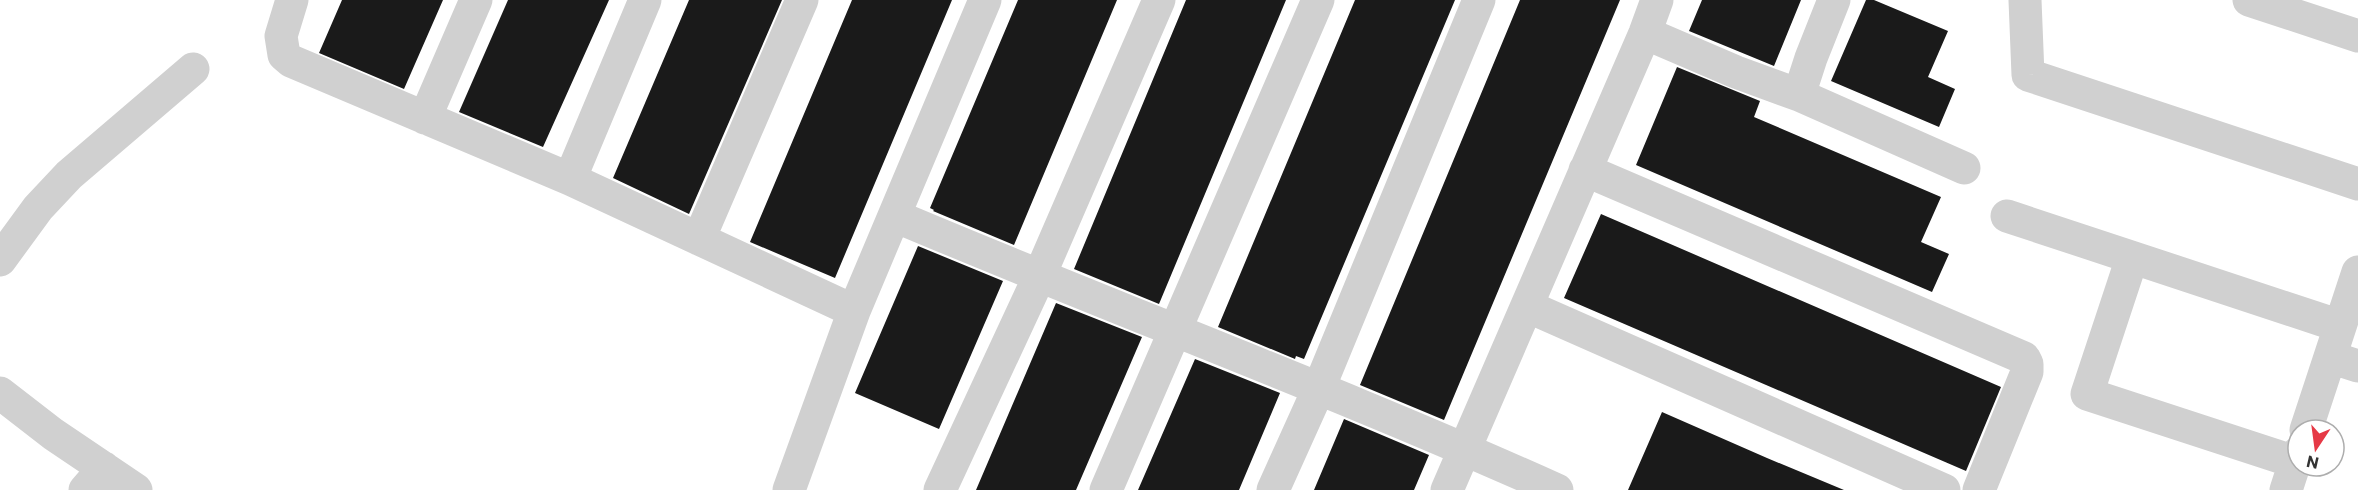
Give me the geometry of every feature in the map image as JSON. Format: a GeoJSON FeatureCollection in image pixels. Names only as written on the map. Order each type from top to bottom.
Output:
{"type":"FeatureCollection","features":[{"type":"Feature","properties":{"kind":"street"},"geometry":{"type":"LineString","coordinates":[[292,0],[281,36],[284,55],[291,61],[570,178],[854,311]]}},
{"type":"Feature","properties":{"kind":"street"},"geometry":{"type":"LineString","coordinates":[[425,118],[476,0]]}},
{"type":"Feature","properties":{"kind":"street"},"geometry":{"type":"LineString","coordinates":[[570,178],[645,0]]}},
{"type":"Feature","properties":{"kind":"street"},"geometry":{"type":"LineString","coordinates":[[699,239],[802,0]]}},
{"type":"Feature","properties":{"kind":"street"},"geometry":{"type":"LineString","coordinates":[[789,490],[854,311],[985,0]]}},
{"type":"Feature","properties":{"kind":"street"},"geometry":{"type":"LineString","coordinates":[[940,490],[1039,277],[1159,0]]}},
{"type":"Feature","properties":{"kind":"street"},"geometry":{"type":"LineString","coordinates":[[1106,490],[1318,0]]}},
{"type":"Feature","properties":{"kind":"street"},"geometry":{"type":"LineString","coordinates":[[1274,490],[1319,388],[1479,0]]}},
{"type":"Feature","properties":{"kind":"street"},"geometry":{"type":"LineString","coordinates":[[1447,490],[1645,33],[1657,0]]}},
{"type":"Feature","properties":{"kind":"street"},"geometry":{"type":"LineString","coordinates":[[1799,95],[1834,0]]}},
{"type":"Feature","properties":{"kind":"street"},"geometry":{"type":"LineString","coordinates":[[2025,0],[2028,75],[2358,184]]}},
{"type":"Feature","properties":{"kind":"street"},"geometry":{"type":"LineString","coordinates":[[2249,0],[2358,36]]}},
{"type":"Feature","properties":{"kind":"street"},"geometry":{"type":"LineString","coordinates":[[1645,33],[1736,72],[1799,95],[1964,168]]}},
{"type":"Feature","properties":{"kind":"street"},"geometry":{"type":"LineString","coordinates":[[0,260],[38,208],[69,175],[193,69]]}},
{"type":"Feature","properties":{"kind":"street"},"geometry":{"type":"LineString","coordinates":[[1585,170],[2024,358],[2027,372],[1979,490]]}},
{"type":"Feature","properties":{"kind":"street"},"geometry":{"type":"LineString","coordinates":[[895,216],[1039,277],[1319,388],[1557,490]]}},
{"type":"Feature","properties":{"kind":"street"},"geometry":{"type":"LineString","coordinates":[[2007,216],[2340,326]]}},
{"type":"Feature","properties":{"kind":"street"},"geometry":{"type":"LineString","coordinates":[[2132,258],[2086,394],[2286,466]]}},
{"type":"Feature","properties":{"kind":"street"},"geometry":{"type":"LineString","coordinates":[[2313,418],[2344,361],[2340,326],[2358,272]]}},
{"type":"Feature","properties":{"kind":"street"},"geometry":{"type":"LineString","coordinates":[[1527,306],[1944,490]]}},
{"type":"Feature","properties":{"kind":"street"},"geometry":{"type":"LineString","coordinates":[[0,393],[53,434],[94,479],[136,490]]}},
{"type":"Feature","properties":{"kind":"building"},"geometry":{"type":"Polygon","coordinates":[[[342,0],[443,0],[404,89],[319,53],[342,0]]]}},
{"type":"Feature","properties":{"kind":"building"},"geometry":{"type":"Polygon","coordinates":[[[508,0],[609,0],[543,147],[459,112],[508,0]]]}},
{"type":"Feature","properties":{"kind":"building"},"geometry":{"type":"Polygon","coordinates":[[[689,0],[782,0],[689,214],[613,178],[689,0]]]}},
{"type":"Feature","properties":{"kind":"building"},"geometry":{"type":"Polygon","coordinates":[[[852,0],[952,0],[835,278],[750,242],[852,0]]]}},
{"type":"Feature","properties":{"kind":"building"},"geometry":{"type":"Polygon","coordinates":[[[1018,0],[1117,0],[1014,245],[930,208],[1018,0]]]}},
{"type":"Feature","properties":{"kind":"building"},"geometry":{"type":"Polygon","coordinates":[[[1186,0],[1286,0],[1159,304],[1074,269],[1186,0]]]}},
{"type":"Feature","properties":{"kind":"building"},"geometry":{"type":"Polygon","coordinates":[[[1355,0],[1455,0],[1304,359],[1296,356],[1295,359],[1218,327],[1355,0]]]}},
{"type":"Feature","properties":{"kind":"building"},"geometry":{"type":"Polygon","coordinates":[[[1520,0],[1620,0],[1444,420],[1360,385],[1520,0]]]}},
{"type":"Feature","properties":{"kind":"building"},"geometry":{"type":"Polygon","coordinates":[[[1702,0],[1801,0],[1774,66],[1689,31],[1702,0]]]}},
{"type":"Feature","properties":{"kind":"building"},"geometry":{"type":"Polygon","coordinates":[[[1866,0],[1874,0],[1948,31],[1928,77],[1955,89],[1939,127],[1831,81],[1866,0]]]}},
{"type":"Feature","properties":{"kind":"building"},"geometry":{"type":"Polygon","coordinates":[[[1677,67],[1760,101],[1754,117],[1941,197],[1921,242],[1949,254],[1932,292],[1636,165],[1677,67]]]}},
{"type":"Feature","properties":{"kind":"building"},"geometry":{"type":"Polygon","coordinates":[[[1601,214],[2001,387],[1966,471],[1564,298],[1601,214]]]}},
{"type":"Feature","properties":{"kind":"building"},"geometry":{"type":"Polygon","coordinates":[[[918,246],[1003,281],[939,429],[855,393],[918,246]]]}},
{"type":"Feature","properties":{"kind":"building"},"geometry":{"type":"Polygon","coordinates":[[[1056,303],[1142,337],[1076,490],[976,490],[1056,303]]]}},
{"type":"Feature","properties":{"kind":"building"},"geometry":{"type":"Polygon","coordinates":[[[1195,359],[1280,393],[1239,490],[1138,490],[1195,359]]]}},
{"type":"Feature","properties":{"kind":"building"},"geometry":{"type":"Polygon","coordinates":[[[1662,412],[1767,458],[1844,490],[1628,490],[1662,412]]]}},
{"type":"Feature","properties":{"kind":"building"},"geometry":{"type":"Polygon","coordinates":[[[1344,419],[1429,455],[1414,490],[1314,490],[1344,419]]]}}]}
